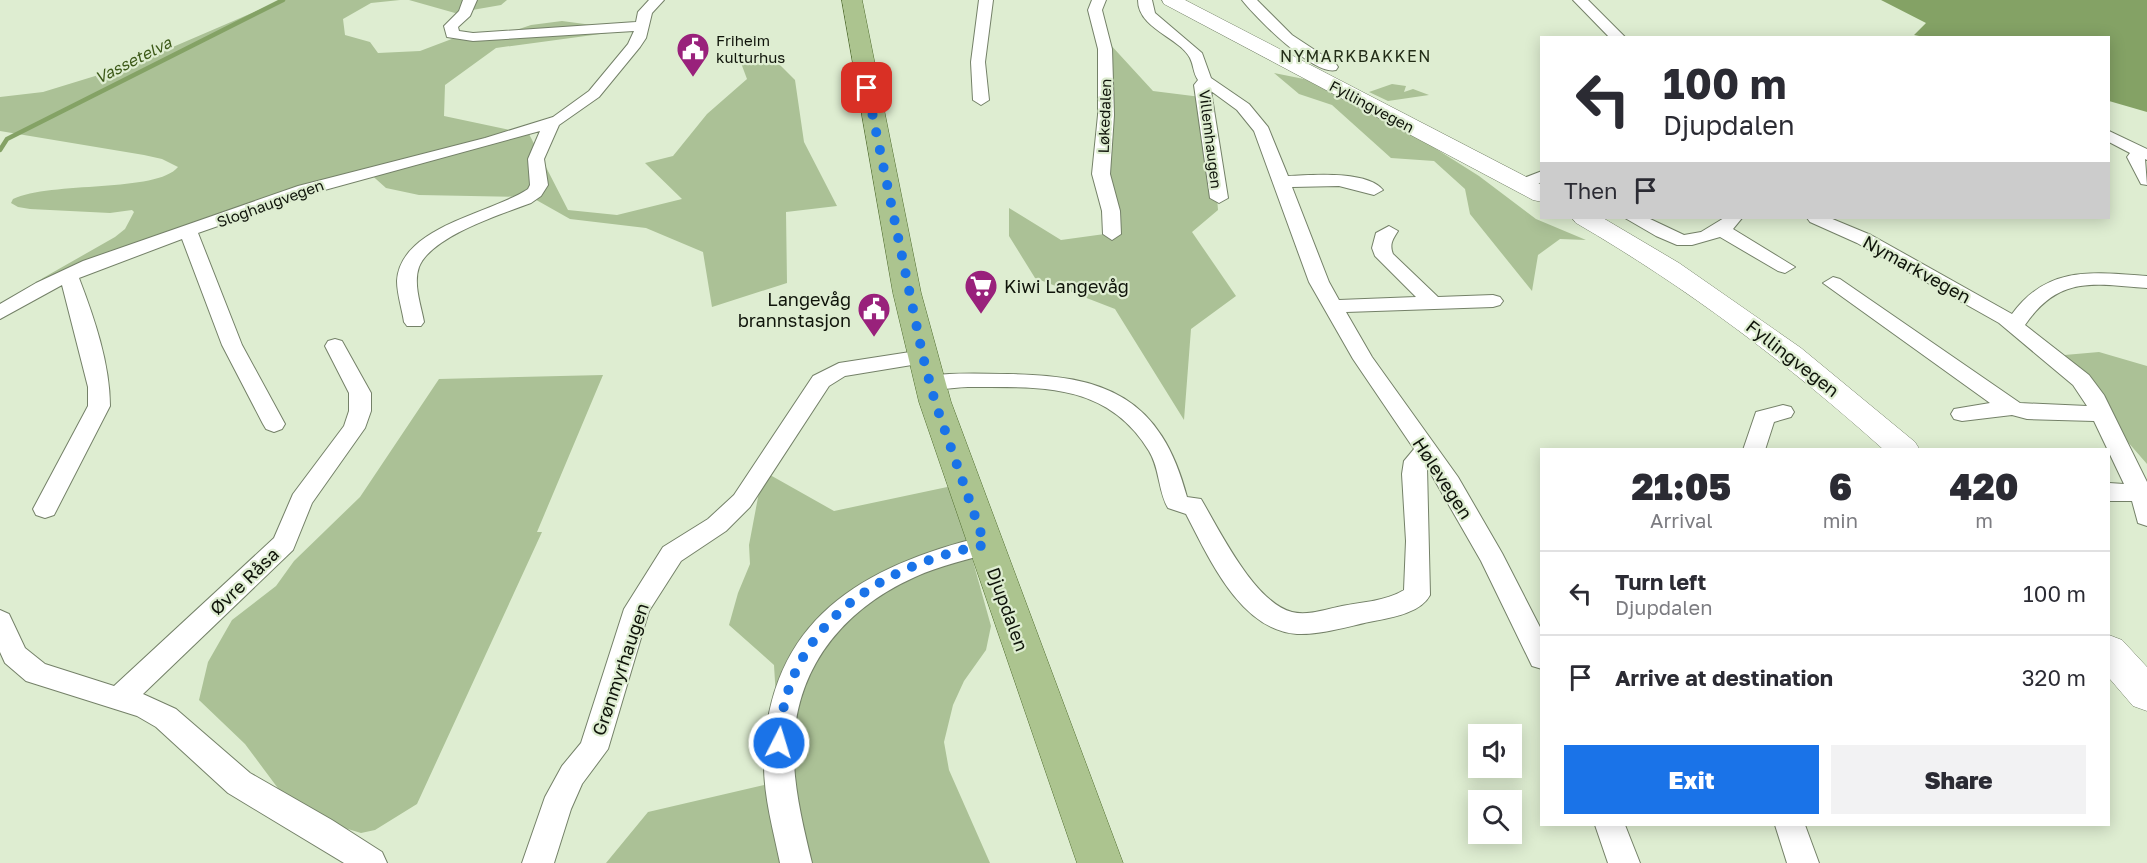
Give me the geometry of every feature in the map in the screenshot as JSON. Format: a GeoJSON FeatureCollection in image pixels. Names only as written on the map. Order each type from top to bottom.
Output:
{"type":"FeatureCollection","features":[{"type":"Feature","properties":{"kind":"main road","name":"Djupdalen"},"geometry":{"type":"LineString","coordinates":[[852,0],[863,67],[926,370],[985,545],[1100,863]]}},
{"type":"Feature","properties":{"kind":"street"},"geometry":{"type":"LineString","coordinates":[[470,0],[465,13],[452,26],[452,34],[473,37],[641,26]]}},
{"type":"Feature","properties":{"kind":"street","name":"Sloghaugvegen"},"geometry":{"type":"LineString","coordinates":[[4,308],[68,275],[114,256],[304,190],[551,124],[569,114],[594,94],[639,39],[645,12],[657,0]]}},
{"type":"Feature","properties":{"kind":"street"},"geometry":{"type":"LineString","coordinates":[[981,100],[978,62],[986,0]]}},
{"type":"Feature","properties":{"kind":"street","name":"Løkedalen"},"geometry":{"type":"LineString","coordinates":[[1099,0],[1095,10],[1105,49],[1106,116],[1101,174],[1111,212],[1112,234]]}},
{"type":"Feature","properties":{"kind":"street"},"geometry":{"type":"LineString","coordinates":[[1145,0],[1149,15],[1197,56],[1201,74],[1206,81]]}},
{"type":"Feature","properties":{"kind":"street","name":"Fyllingvegen"},"geometry":{"type":"LineString","coordinates":[[1171,0],[1532,180]]}},
{"type":"Feature","properties":{"kind":"street","name":"Fyllingvegen"},"geometry":{"type":"LineString","coordinates":[[1249,0],[1287,38],[1331,68]]}},
{"type":"Feature","properties":{"kind":"street"},"geometry":{"type":"LineString","coordinates":[[1580,0],[1617,36]]}},
{"type":"Feature","properties":{"kind":"street","name":"Hølevegen"},"geometry":{"type":"LineString","coordinates":[[1206,81],[1243,107],[1256,121],[1266,138],[1306,250],[1332,306],[1363,359],[1450,483],[1488,551],[1540,654]]}},
{"type":"Feature","properties":{"kind":"street","name":"Villemhaugen"},"geometry":{"type":"LineString","coordinates":[[1206,81],[1202,85],[1219,198]]}},
{"type":"Feature","properties":{"kind":"street"},"geometry":{"type":"LineString","coordinates":[[414,322],[407,279],[417,254],[444,235],[525,199],[535,192],[539,185],[536,159],[551,124]]}},
{"type":"Feature","properties":{"kind":"street"},"geometry":{"type":"LineString","coordinates":[[2110,136],[2144,153]]}},
{"type":"Feature","properties":{"kind":"street"},"geometry":{"type":"LineString","coordinates":[[2144,153],[2136,157],[2147,180]]}},
{"type":"Feature","properties":{"kind":"street"},"geometry":{"type":"LineString","coordinates":[[1283,182],[1337,178],[1374,190]]}},
{"type":"Feature","properties":{"kind":"street","name":"Fyllingvegen"},"geometry":{"type":"LineString","coordinates":[[1587,219],[1674,270],[1755,327],[1829,385],[1902,448]]}},
{"type":"Feature","properties":{"kind":"street"},"geometry":{"type":"LineString","coordinates":[[1636,219],[1676,239],[1707,235],[1728,224],[1785,267]]}},
{"type":"Feature","properties":{"kind":"street","name":"Nymarkvegen"},"geometry":{"type":"LineString","coordinates":[[1818,219],[1864,239],[2015,325],[2081,380],[2094,395],[2128,471],[2144,493],[2147,517]]}},
{"type":"Feature","properties":{"kind":"street"},"geometry":{"type":"LineString","coordinates":[[1389,231],[1385,233],[1381,248],[1384,256],[1432,303]]}},
{"type":"Feature","properties":{"kind":"street"},"geometry":{"type":"LineString","coordinates":[[188,232],[232,345],[274,424]]}},
{"type":"Feature","properties":{"kind":"street"},"geometry":{"type":"LineString","coordinates":[[45,509],[99,406],[99,387],[79,304],[68,275]]}},
{"type":"Feature","properties":{"kind":"street"},"geometry":{"type":"LineString","coordinates":[[2015,325],[2028,304],[2040,293],[2060,283],[2094,278],[2147,282]]}},
{"type":"Feature","properties":{"kind":"street"},"geometry":{"type":"LineString","coordinates":[[1833,283],[2012,408],[2027,412],[2103,414]]}},
{"type":"Feature","properties":{"kind":"street"},"geometry":{"type":"LineString","coordinates":[[1332,306],[1493,301]]}},
{"type":"Feature","properties":{"kind":"street","name":"Øvre Råsa"},"geometry":{"type":"LineString","coordinates":[[119,699],[284,543],[301,500],[354,428],[360,411],[360,393],[335,346]]}},
{"type":"Feature","properties":{"kind":"street","name":"Grønmyrhaugen"},"geometry":{"type":"LineString","coordinates":[[538,863],[556,807],[572,775],[594,749],[637,609],[664,564],[684,545],[728,516],[742,501],[821,381],[839,370],[926,370],[961,380],[1076,384],[1113,399],[1128,411],[1157,446],[1165,460],[1176,502],[1182,506],[1193,505],[1232,573],[1267,610],[1283,620],[1295,622],[1353,615],[1409,601],[1417,595],[1418,551],[1414,474],[1416,461],[1427,450]]}},
{"type":"Feature","properties":{"kind":"street"},"geometry":{"type":"LineString","coordinates":[[1962,414],[2012,408]]}},
{"type":"Feature","properties":{"kind":"street"},"geometry":{"type":"LineString","coordinates":[[1755,448],[1764,417],[1783,412]]}},
{"type":"Feature","properties":{"kind":"street"},"geometry":{"type":"LineString","coordinates":[[2110,492],[2144,493]]}},
{"type":"Feature","properties":{"kind":"street"},"geometry":{"type":"LineString","coordinates":[[796,863],[778,759],[780,728],[789,688],[808,649],[840,611],[884,579],[933,557],[985,545]]}},
{"type":"Feature","properties":{"kind":"street"},"geometry":{"type":"LineString","coordinates":[[0,621],[15,655],[36,673],[119,699],[166,718],[239,783],[321,830],[371,863]]}},
{"type":"Feature","properties":{"kind":"street"},"geometry":{"type":"LineString","coordinates":[[2110,652],[2147,694]]}},
{"type":"Feature","properties":{"kind":"street"},"geometry":{"type":"LineString","coordinates":[[1610,826],[1624,863]]}},
{"type":"Feature","properties":{"kind":"street"},"geometry":{"type":"LineString","coordinates":[[1790,826],[1803,863]]}},
{"type":"Feature","properties":{"kind":"shaded area"},"geometry":{"type":"Polygon","coordinates":[[[282,0],[400,0],[371,3],[343,19],[345,35],[370,42],[378,53],[420,51],[457,37],[484,41],[531,25],[562,21],[630,30],[496,48],[445,85],[444,116],[529,134],[568,210],[617,215],[682,199],[645,163],[673,156],[707,114],[747,79],[738,55],[772,57],[795,80],[804,142],[837,206],[786,212],[787,283],[712,307],[703,252],[646,228],[570,219],[531,197],[419,195],[386,188],[367,171],[31,288],[43,278],[115,237],[125,229],[134,212],[132,210],[110,213],[30,209],[11,203],[13,199],[52,190],[149,180],[166,175],[178,167],[162,159],[144,155],[0,131],[0,97],[43,92],[131,65],[282,0]]]}},
{"type":"Feature","properties":{"kind":"shaded area"},"geometry":{"type":"Polygon","coordinates":[[[409,0],[507,0],[501,5],[455,13],[409,0]]]}},
{"type":"Feature","properties":{"kind":"shaded area"},"geometry":{"type":"Polygon","coordinates":[[[1881,0],[2147,0],[2147,112],[2110,101],[2110,36],[1914,35],[1926,23],[1881,0]]]}},
{"type":"Feature","properties":{"kind":"shaded area"},"geometry":{"type":"Polygon","coordinates":[[[1108,42],[1153,91],[1209,98],[1218,210],[1192,232],[1236,296],[1191,329],[1184,420],[1115,309],[1035,278],[1009,236],[1009,208],[1061,240],[1112,233],[1101,176],[1108,42]]]}},
{"type":"Feature","properties":{"kind":"shaded area"},"geometry":{"type":"Polygon","coordinates":[[[1274,73],[1304,79],[1365,104],[1479,176],[1536,219],[1586,240],[1560,239],[1538,255],[1532,291],[1470,214],[1465,189],[1434,161],[1391,158],[1332,105],[1299,94],[1274,73]]]}},
{"type":"Feature","properties":{"kind":"shaded area"},"geometry":{"type":"Polygon","coordinates":[[[1392,84],[1406,86],[1404,92],[1413,89],[1429,95],[1388,101],[1369,92],[1392,84]]]}},
{"type":"Feature","properties":{"kind":"shaded area"},"geometry":{"type":"Polygon","coordinates":[[[2099,352],[2147,366],[2147,464],[2053,356],[2099,352]]]}},
{"type":"Feature","properties":{"kind":"shaded area"},"geometry":{"type":"Polygon","coordinates":[[[603,375],[537,532],[542,532],[417,804],[375,830],[361,833],[338,826],[283,795],[245,744],[199,700],[208,662],[232,620],[276,586],[294,561],[360,497],[439,379],[603,375]]]}},
{"type":"Feature","properties":{"kind":"shaded area"},"geometry":{"type":"Polygon","coordinates":[[[763,471],[834,511],[952,486],[991,626],[986,650],[964,681],[953,705],[944,742],[949,770],[990,863],[606,863],[648,812],[781,781],[774,665],[729,625],[738,593],[750,564],[749,545],[763,471]]]}},
{"type":"Feature","properties":{"kind":"waterway","name":"Vassetelva"},"geometry":{"type":"LineString","coordinates":[[0,150],[7,139],[283,0]]}},
{"type":"Feature","properties":{"kind":"place","name":"Friheim kulturhus"},"geometry":{"type":"Point","coordinates":[693,78]}},
{"type":"Feature","properties":{"kind":"place","name":"Kiwi Langevåg"},"geometry":{"type":"Point","coordinates":[981,315]}},
{"type":"Feature","properties":{"kind":"place","name":"Langevåg brannstasjon"},"geometry":{"type":"Point","coordinates":[874,338]}},
{"type":"Feature","properties":{"kind":"district","name":"NYMARKBAKKEN"},"geometry":{"type":"Point","coordinates":[1356,56]}},
{"type":"Feature","properties":{"kind":"route"},"geometry":{"type":"LineString","coordinates":[[779,743],[783,709],[796,669],[826,625],[840,611],[864,591],[903,570],[933,557],[985,545],[935,402],[923,357],[907,293],[867,88]]}}]}
